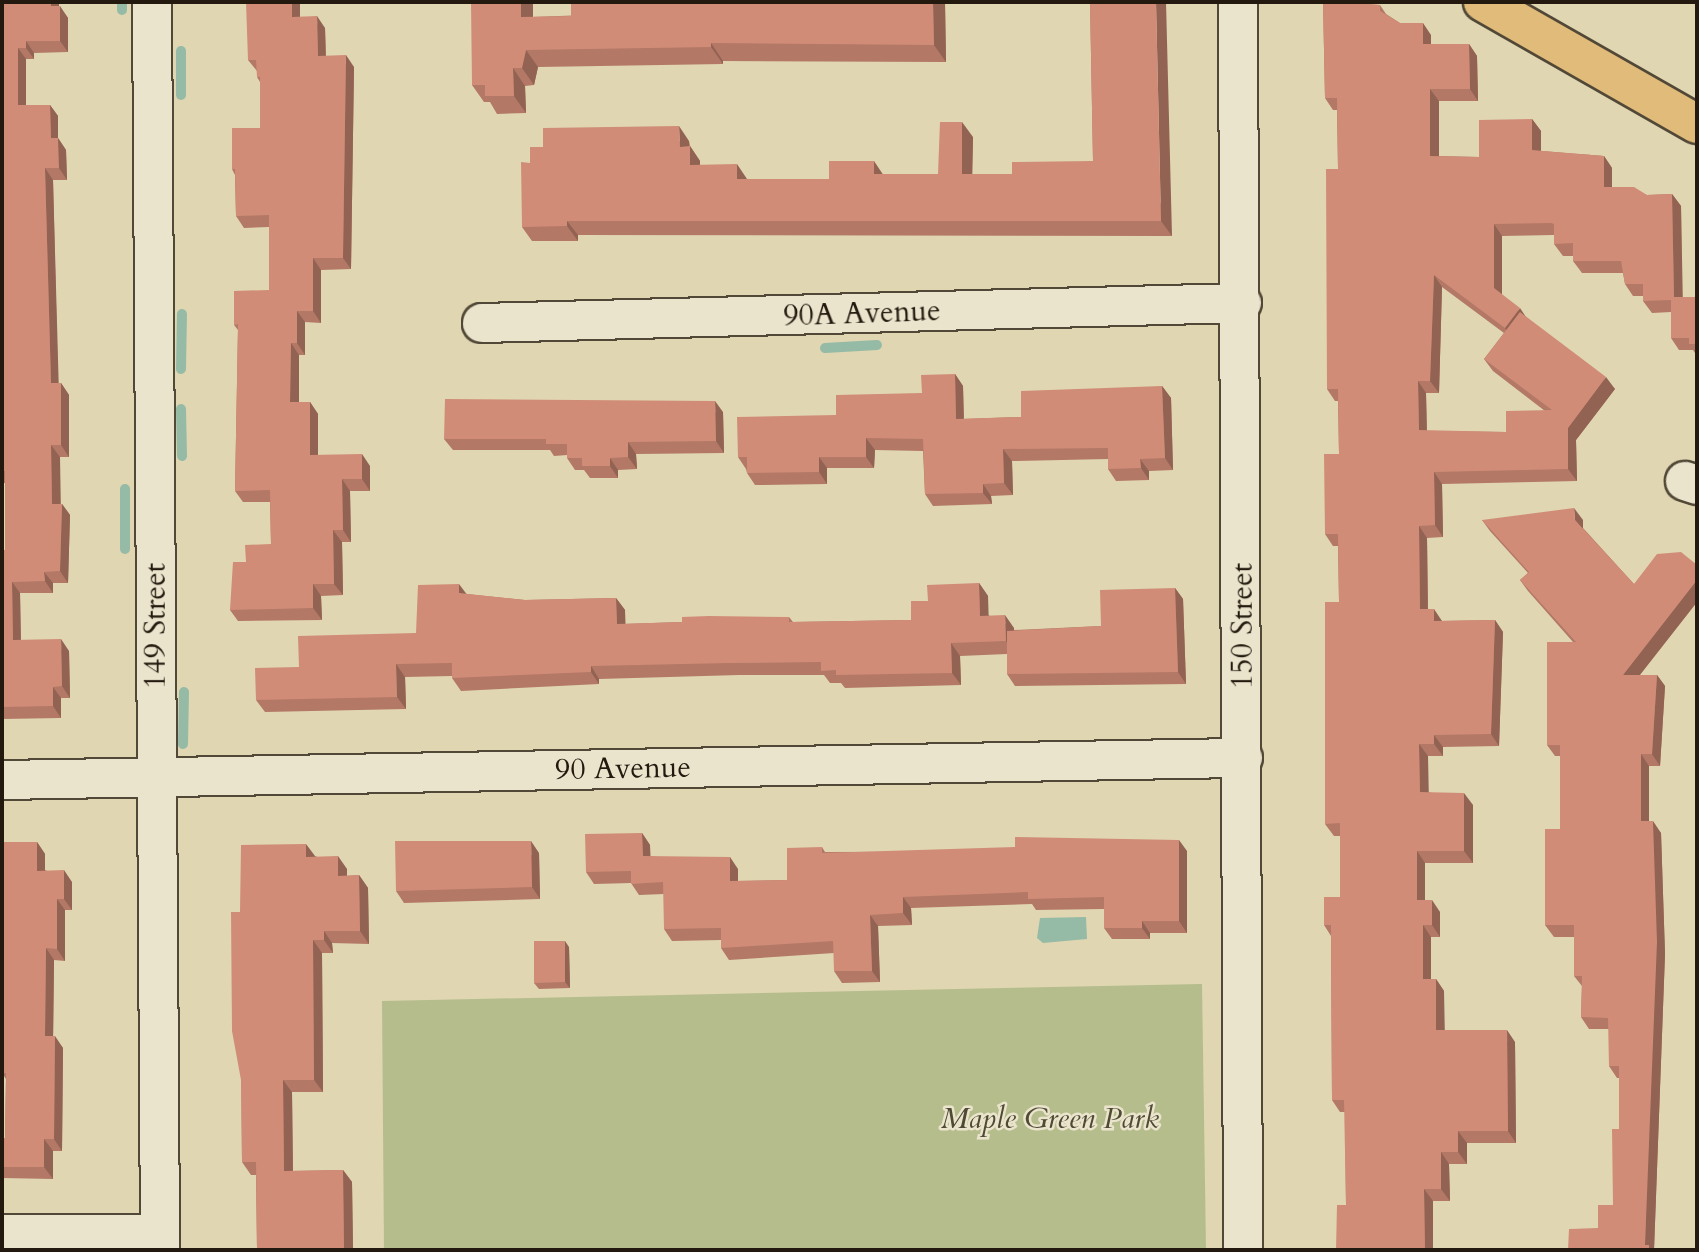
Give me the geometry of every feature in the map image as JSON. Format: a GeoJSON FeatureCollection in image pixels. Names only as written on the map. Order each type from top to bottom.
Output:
{"type":"FeatureCollection","features":[{"type":"Feature","properties":{"kind":"main road"},"geometry":{"type":"LineString","coordinates":[[1483,2],[1697,124]]}},
{"type":"Feature","properties":{"kind":"street","name":"149 Street"},"geometry":{"type":"LineString","coordinates":[[152,2],[160,1242]]}},
{"type":"Feature","properties":{"kind":"street","name":"150 Street"},"geometry":{"type":"LineString","coordinates":[[1238,2],[1242,303],[1243,1250]]}},
{"type":"Feature","properties":{"kind":"street","name":"90A Avenue"},"geometry":{"type":"LineString","coordinates":[[482,323],[1242,303]]}},
{"type":"Feature","properties":{"kind":"street","name":"90 Avenue"},"geometry":{"type":"LineString","coordinates":[[2,780],[1243,758]]}},
{"type":"Feature","properties":{"kind":"street"},"geometry":{"type":"LineString","coordinates":[[2,1234],[160,1242]]}},
{"type":"Feature","properties":{"kind":"green space","name":"Maple Green Park"},"geometry":{"type":"Polygon","coordinates":[[[1202,984],[1206,1250],[384,1250],[382,1001],[1202,984]]]}},
{"type":"Feature","properties":{"kind":"shaded area"},"geometry":{"type":"Polygon","coordinates":[[[1086,917],[1087,939],[1043,943],[1037,938],[1040,918],[1086,917]]]}},
{"type":"Feature","properties":{"kind":"building"},"geometry":{"type":"Polygon","coordinates":[[[2,2],[51,2],[51,6],[60,6],[60,41],[26,41],[26,48],[18,48],[18,105],[50,105],[51,138],[58,138],[59,168],[45,168],[51,383],[61,383],[61,445],[51,445],[52,504],[62,504],[60,571],[44,572],[45,581],[12,582],[13,640],[61,639],[62,686],[53,687],[53,706],[2,707],[5,471],[2,471],[2,2]]]}},
{"type":"Feature","properties":{"kind":"building"},"geometry":{"type":"Polygon","coordinates":[[[246,2],[292,2],[292,17],[317,16],[318,56],[346,55],[343,258],[313,258],[313,311],[297,311],[297,343],[291,343],[290,402],[310,402],[310,455],[362,454],[362,479],[342,479],[343,530],[333,530],[334,584],[313,584],[313,608],[230,610],[233,562],[246,562],[245,545],[271,544],[270,490],[235,491],[238,324],[234,325],[234,291],[269,290],[269,215],[236,216],[235,169],[232,169],[232,128],[260,128],[260,77],[257,77],[256,60],[248,60],[246,2]]]}},
{"type":"Feature","properties":{"kind":"building"},"geometry":{"type":"Polygon","coordinates":[[[471,2],[521,2],[521,17],[571,16],[571,2],[933,2],[934,45],[711,43],[711,47],[526,50],[522,68],[513,68],[514,96],[485,96],[485,85],[472,85],[471,2]]]}},
{"type":"Feature","properties":{"kind":"building"},"geometry":{"type":"Polygon","coordinates":[[[1090,2],[1156,2],[1161,221],[567,221],[567,226],[522,227],[521,162],[530,163],[530,147],[543,147],[543,128],[679,126],[680,147],[690,146],[690,165],[737,164],[737,179],[829,179],[829,161],[874,161],[874,174],[938,174],[940,122],[962,122],[962,174],[1012,174],[1012,162],[1093,161],[1090,2]]]}},
{"type":"Feature","properties":{"kind":"building"},"geometry":{"type":"Polygon","coordinates":[[[1323,2],[1380,5],[1380,11],[1400,23],[1423,23],[1423,44],[1469,44],[1470,89],[1430,89],[1430,156],[1479,157],[1479,120],[1532,119],[1532,150],[1604,156],[1604,187],[1634,187],[1647,195],[1672,194],[1674,297],[1697,297],[1697,344],[1689,344],[1689,338],[1671,338],[1671,300],[1643,301],[1643,284],[1625,284],[1621,261],[1573,261],[1573,243],[1554,244],[1554,224],[1551,223],[1494,224],[1494,288],[1520,308],[1505,328],[1434,275],[1430,381],[1418,381],[1419,430],[1506,432],[1506,411],[1552,410],[1484,359],[1520,312],[1606,377],[1568,428],[1568,469],[1434,472],[1435,525],[1419,526],[1420,609],[1434,609],[1434,621],[1495,620],[1491,734],[1434,735],[1434,744],[1419,744],[1420,792],[1464,793],[1464,851],[1417,851],[1417,900],[1432,900],[1432,925],[1423,925],[1423,979],[1436,979],[1436,1030],[1507,1030],[1508,1131],[1458,1131],[1458,1152],[1441,1152],[1441,1189],[1424,1189],[1425,1250],[1336,1250],[1337,1205],[1346,1205],[1344,1100],[1332,1100],[1331,925],[1324,925],[1324,897],[1340,897],[1340,823],[1325,824],[1325,602],[1339,602],[1338,534],[1325,534],[1324,454],[1339,454],[1338,389],[1327,389],[1326,169],[1338,169],[1337,98],[1325,98],[1323,2]]]}},
{"type":"Feature","properties":{"kind":"building"},"geometry":{"type":"Polygon","coordinates":[[[955,374],[956,419],[1021,417],[1021,391],[1162,386],[1165,458],[1140,459],[1141,468],[1108,469],[1108,448],[1003,449],[1004,483],[983,484],[983,493],[925,494],[923,439],[866,438],[866,457],[819,457],[819,472],[747,473],[747,457],[738,457],[737,417],[836,415],[836,395],[922,393],[921,375],[955,374]]]}},
{"type":"Feature","properties":{"kind":"building"},"geometry":{"type":"Polygon","coordinates":[[[445,399],[715,401],[716,441],[628,442],[628,457],[610,458],[610,466],[582,466],[582,458],[567,458],[567,444],[546,444],[546,439],[444,439],[445,399]]]}},
{"type":"Feature","properties":{"kind":"building"},"geometry":{"type":"Polygon","coordinates":[[[1574,508],[1575,520],[1634,584],[1657,554],[1681,552],[1697,565],[1697,580],[1623,675],[1657,675],[1652,754],[1641,754],[1641,821],[1653,821],[1657,942],[1645,1245],[1649,1245],[1649,1250],[1568,1250],[1569,1229],[1598,1228],[1598,1205],[1613,1205],[1612,1129],[1619,1129],[1619,1066],[1609,1066],[1608,1018],[1581,1017],[1582,976],[1574,976],[1574,925],[1545,925],[1545,829],[1560,829],[1560,745],[1547,745],[1547,642],[1576,642],[1520,580],[1529,572],[1482,520],[1574,508]]]}},
{"type":"Feature","properties":{"kind":"building"},"geometry":{"type":"Polygon","coordinates":[[[979,583],[980,616],[1005,615],[1006,641],[951,643],[952,673],[836,675],[836,670],[821,671],[821,662],[591,666],[591,672],[452,678],[452,663],[396,664],[397,697],[256,700],[255,668],[299,667],[298,636],[416,633],[418,585],[459,584],[459,593],[525,600],[616,598],[617,624],[682,622],[682,617],[709,616],[789,617],[789,622],[911,620],[911,601],[928,601],[927,585],[979,583]]]}},
{"type":"Feature","properties":{"kind":"building"},"geometry":{"type":"Polygon","coordinates":[[[1175,588],[1178,672],[1007,674],[1007,631],[1101,626],[1100,590],[1175,588]]]}},
{"type":"Feature","properties":{"kind":"building"},"geometry":{"type":"Polygon","coordinates":[[[642,833],[643,856],[730,857],[730,881],[787,880],[787,848],[822,847],[822,853],[1015,847],[1015,837],[1179,840],[1179,921],[1142,921],[1142,928],[1104,928],[1104,897],[1028,899],[1028,892],[903,897],[903,913],[870,915],[872,971],[834,971],[833,941],[721,948],[721,928],[664,929],[663,882],[631,884],[631,871],[586,872],[585,834],[642,833]]]}},
{"type":"Feature","properties":{"kind":"building"},"geometry":{"type":"Polygon","coordinates":[[[395,841],[531,841],[532,887],[396,891],[395,841]]]}},
{"type":"Feature","properties":{"kind":"building"},"geometry":{"type":"Polygon","coordinates":[[[2,842],[37,842],[37,871],[64,870],[64,899],[57,899],[57,949],[46,948],[45,1036],[55,1036],[54,1139],[44,1139],[44,1167],[2,1167],[6,1073],[2,1073],[2,842]]]}},
{"type":"Feature","properties":{"kind":"building"},"geometry":{"type":"Polygon","coordinates":[[[306,844],[306,857],[338,856],[338,876],[359,875],[360,931],[324,931],[324,940],[313,940],[314,1080],[283,1080],[284,1171],[343,1170],[344,1248],[257,1250],[256,1162],[242,1162],[241,1080],[232,1031],[231,912],[240,912],[241,845],[306,844]]]}},
{"type":"Feature","properties":{"kind":"building"},"geometry":{"type":"Polygon","coordinates":[[[534,941],[565,941],[565,982],[534,983],[534,941]]]}},
{"type":"Feature","properties":{"kind":"waterway"},"geometry":{"type":"LineString","coordinates":[[122,2],[122,10]]}},
{"type":"Feature","properties":{"kind":"waterway"},"geometry":{"type":"LineString","coordinates":[[181,51],[181,95]]}},
{"type":"Feature","properties":{"kind":"waterway"},"geometry":{"type":"LineString","coordinates":[[181,369],[182,314]]}},
{"type":"Feature","properties":{"kind":"waterway"},"geometry":{"type":"LineString","coordinates":[[825,348],[877,345]]}},
{"type":"Feature","properties":{"kind":"waterway"},"geometry":{"type":"LineString","coordinates":[[181,409],[182,456]]}},
{"type":"Feature","properties":{"kind":"waterway"},"geometry":{"type":"LineString","coordinates":[[125,489],[125,549]]}},
{"type":"Feature","properties":{"kind":"waterway"},"geometry":{"type":"LineString","coordinates":[[183,744],[184,692]]}}]}
